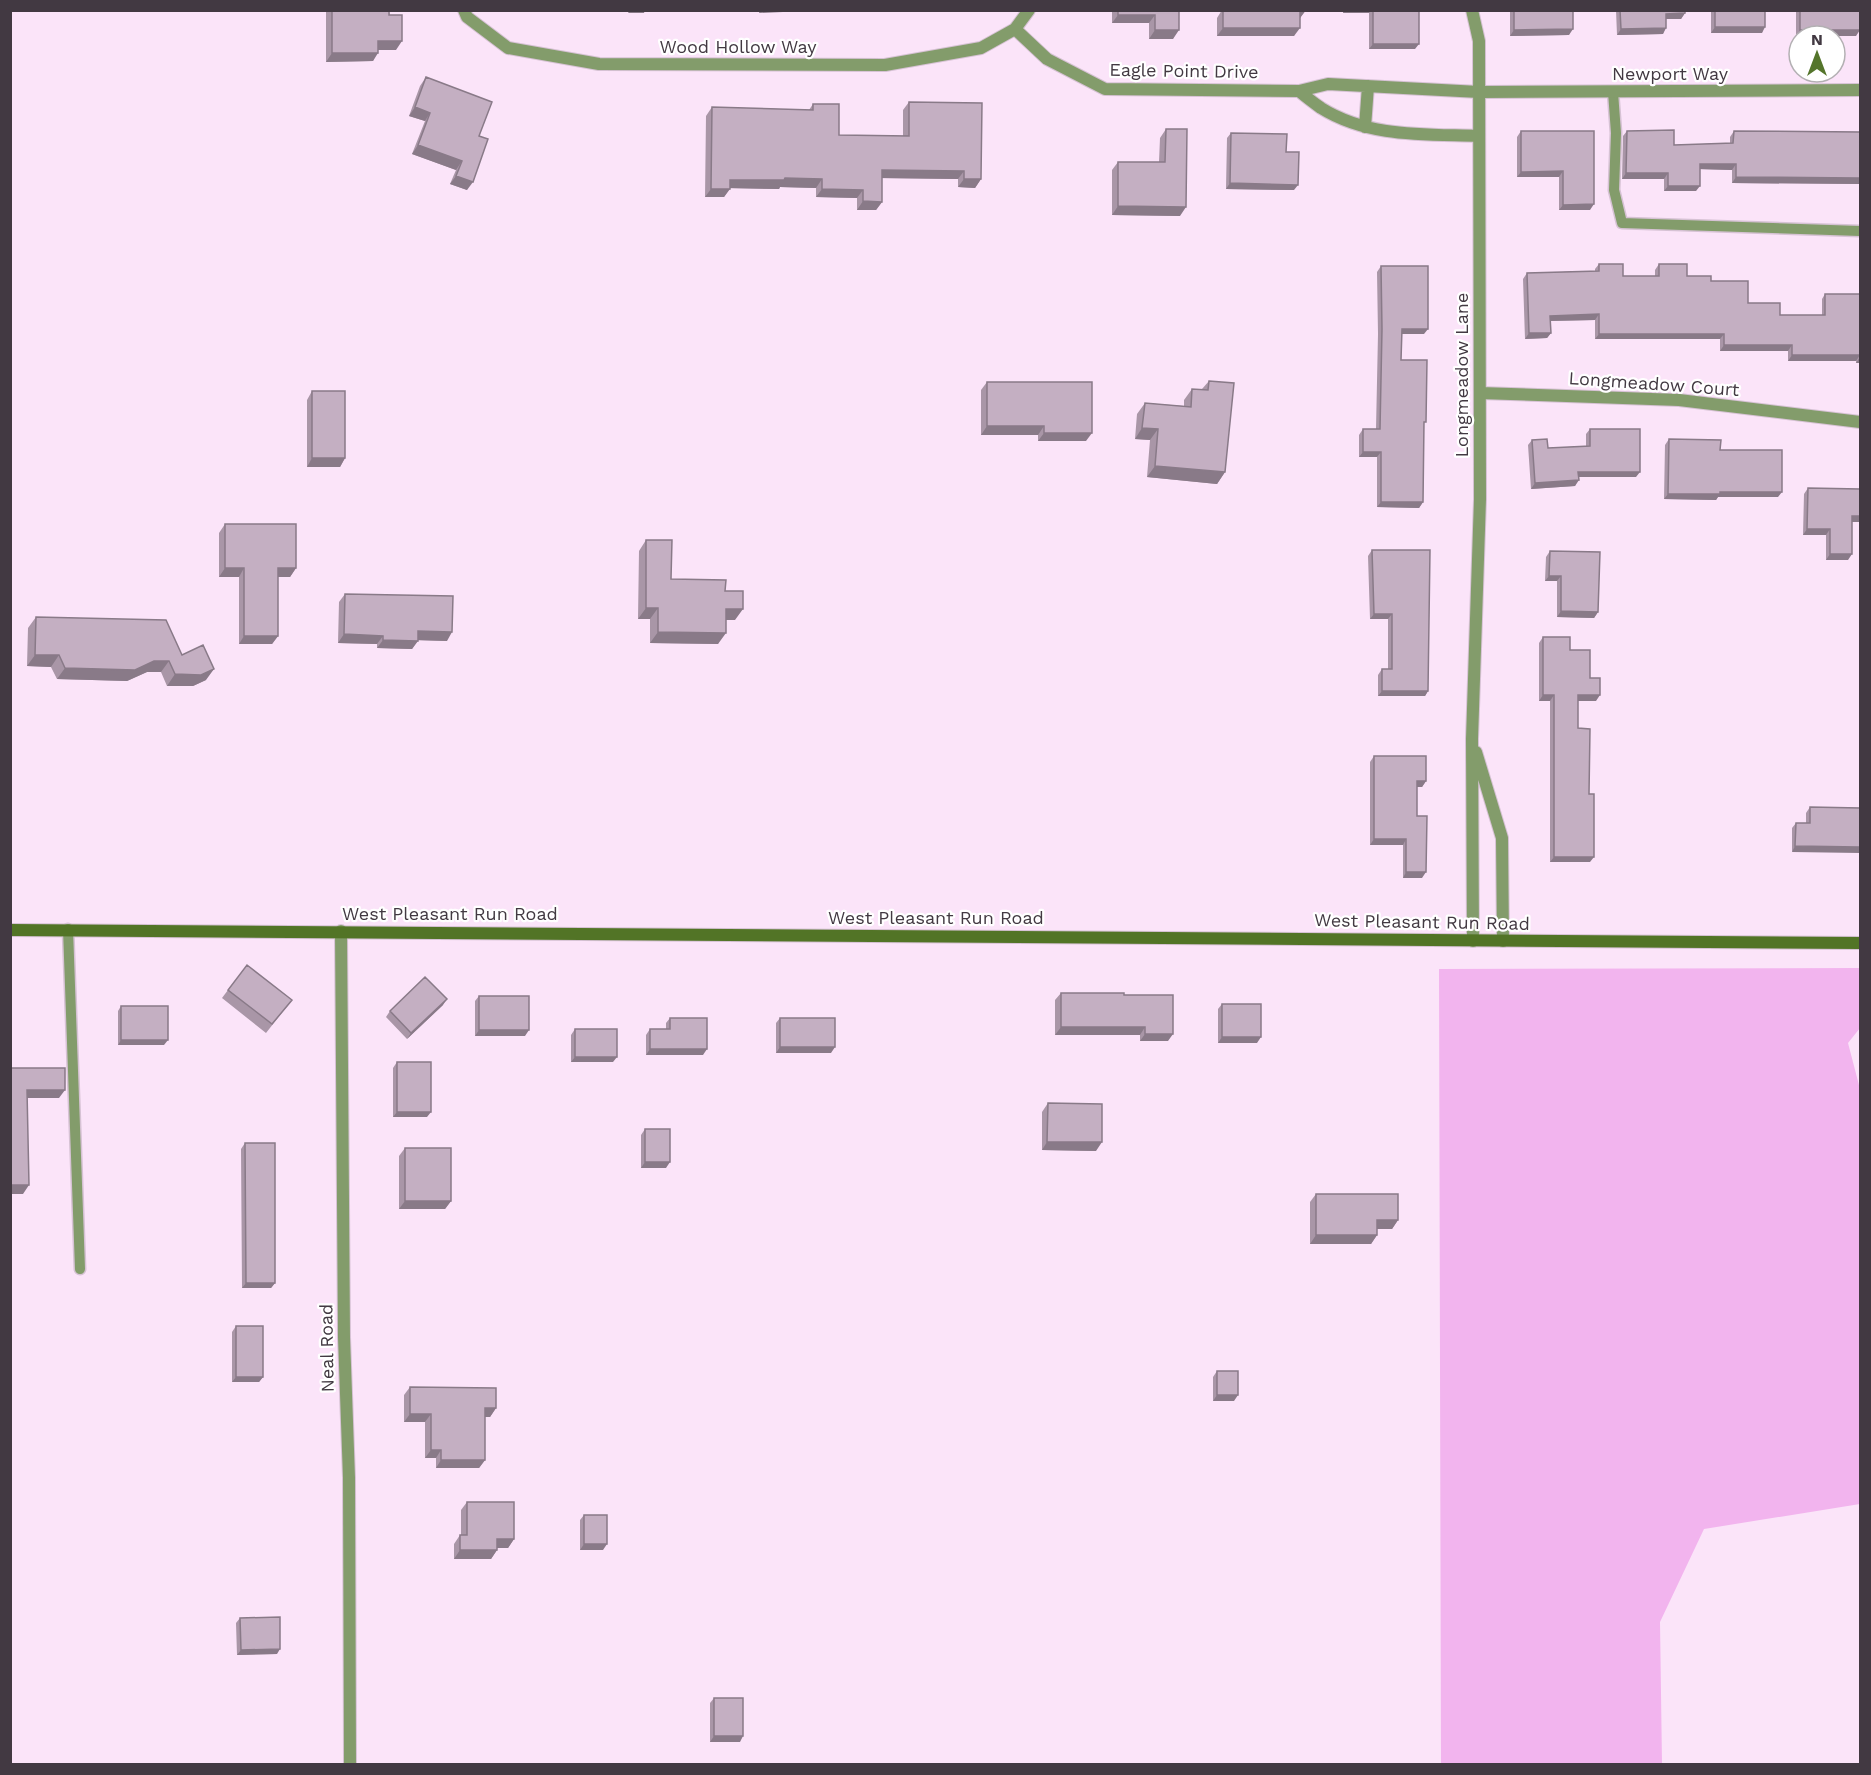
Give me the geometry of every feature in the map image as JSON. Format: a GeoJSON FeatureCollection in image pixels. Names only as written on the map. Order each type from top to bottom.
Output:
{"type":"FeatureCollection","features":[{"type":"Feature","properties":{"kind":"main road","name":"West Pleasant Run Road"},"geometry":{"type":"LineString","coordinates":[[10,930],[1860,943]]}},
{"type":"Feature","properties":{"kind":"street"},"geometry":{"type":"LineString","coordinates":[[1015,29],[1029,10]]}},
{"type":"Feature","properties":{"kind":"street","name":"Longmeadow Lane"},"geometry":{"type":"LineString","coordinates":[[1472,10],[1479,41],[1480,393],[1480,499],[1472,740],[1473,941]]}},
{"type":"Feature","properties":{"kind":"street","name":"Wood Hollow Way"},"geometry":{"type":"LineString","coordinates":[[466,14],[508,48],[599,64],[885,65],[981,48],[1015,29]]}},
{"type":"Feature","properties":{"kind":"street","name":"Eagle Point Drive"},"geometry":{"type":"LineString","coordinates":[[1015,29],[1047,59],[1105,89],[1299,91],[1328,84],[1479,92]]}},
{"type":"Feature","properties":{"kind":"street"},"geometry":{"type":"LineString","coordinates":[[1365,127],[1368,87]]}},
{"type":"Feature","properties":{"kind":"street","name":"Newport Way"},"geometry":{"type":"LineString","coordinates":[[1479,92],[1860,90]]}},
{"type":"Feature","properties":{"kind":"street"},"geometry":{"type":"LineString","coordinates":[[1299,91],[1322,109],[1365,127],[1393,133],[1479,136]]}},
{"type":"Feature","properties":{"kind":"street","name":"Longmeadow Court"},"geometry":{"type":"LineString","coordinates":[[1480,393],[1679,400],[1860,422]]}},
{"type":"Feature","properties":{"kind":"street","name":"Longmeadow Lane"},"geometry":{"type":"LineString","coordinates":[[1472,740],[1502,838],[1503,941]]}},
{"type":"Feature","properties":{"kind":"street","name":"Neal Road"},"geometry":{"type":"LineString","coordinates":[[341,931],[344,1337],[349,1478],[350,1764]]}},
{"type":"Feature","properties":{"kind":"lane"},"geometry":{"type":"LineString","coordinates":[[1613,92],[1616,133],[1614,189],[1622,223],[1860,231]]}},
{"type":"Feature","properties":{"kind":"lane"},"geometry":{"type":"LineString","coordinates":[[68,929],[80,1269]]}},
{"type":"Feature","properties":{"kind":"shaded area"},"geometry":{"type":"Polygon","coordinates":[[[1860,968],[1860,1028],[1848,1043],[1860,1089],[1860,1504],[1704,1529],[1660,1622],[1662,1764],[1441,1764],[1439,969],[1860,968]]]}},
{"type":"Feature","properties":{"kind":"building"},"geometry":{"type":"Polygon","coordinates":[[[332,10],[389,10],[389,15],[402,15],[402,41],[378,41],[378,53],[332,53],[332,10]]]}},
{"type":"Feature","properties":{"kind":"building"},"geometry":{"type":"Polygon","coordinates":[[[1118,10],[1179,10],[1179,30],[1155,30],[1155,15],[1118,15],[1118,10]]]}},
{"type":"Feature","properties":{"kind":"building"},"geometry":{"type":"Polygon","coordinates":[[[1223,10],[1300,10],[1300,28],[1223,28],[1223,10]]]}},
{"type":"Feature","properties":{"kind":"building"},"geometry":{"type":"Polygon","coordinates":[[[1373,10],[1419,10],[1419,44],[1373,44],[1373,10]]]}},
{"type":"Feature","properties":{"kind":"building"},"geometry":{"type":"Polygon","coordinates":[[[1514,10],[1573,10],[1573,29],[1514,30],[1514,10]]]}},
{"type":"Feature","properties":{"kind":"building"},"geometry":{"type":"Polygon","coordinates":[[[1620,10],[1685,10],[1685,13],[1666,14],[1666,28],[1621,29],[1620,10]]]}},
{"type":"Feature","properties":{"kind":"building"},"geometry":{"type":"Polygon","coordinates":[[[1715,10],[1765,10],[1765,27],[1715,27],[1715,10]]]}},
{"type":"Feature","properties":{"kind":"building"},"geometry":{"type":"Polygon","coordinates":[[[1800,10],[1860,10],[1860,30],[1847,30],[1847,24],[1800,24],[1800,10]]]}},
{"type":"Feature","properties":{"kind":"building"},"geometry":{"type":"Polygon","coordinates":[[[426,77],[492,102],[479,136],[488,139],[473,182],[456,176],[462,161],[418,145],[430,113],[415,107],[426,77]]]}},
{"type":"Feature","properties":{"kind":"building"},"geometry":{"type":"Polygon","coordinates":[[[909,102],[982,103],[981,179],[964,179],[964,171],[882,170],[882,202],[863,201],[863,190],[822,189],[822,179],[730,180],[730,189],[711,189],[712,107],[813,110],[813,104],[839,104],[839,135],[909,136],[909,102]]]}},
{"type":"Feature","properties":{"kind":"building"},"geometry":{"type":"Polygon","coordinates":[[[1166,129],[1187,129],[1186,207],[1118,206],[1118,162],[1165,162],[1166,129]]]}},
{"type":"Feature","properties":{"kind":"building"},"geometry":{"type":"Polygon","coordinates":[[[1674,130],[1674,145],[1733,143],[1734,131],[1860,132],[1860,178],[1736,177],[1736,164],[1700,164],[1700,186],[1668,186],[1668,173],[1626,173],[1627,131],[1674,130]]]}},
{"type":"Feature","properties":{"kind":"building"},"geometry":{"type":"Polygon","coordinates":[[[1521,131],[1594,131],[1594,204],[1563,205],[1563,171],[1521,172],[1521,131]]]}},
{"type":"Feature","properties":{"kind":"building"},"geometry":{"type":"Polygon","coordinates":[[[1231,133],[1287,134],[1286,152],[1299,152],[1298,185],[1230,183],[1231,133]]]}},
{"type":"Feature","properties":{"kind":"building"},"geometry":{"type":"Polygon","coordinates":[[[1599,264],[1623,264],[1623,276],[1659,276],[1659,264],[1687,264],[1687,276],[1711,276],[1711,281],[1748,281],[1748,303],[1780,303],[1780,315],[1825,315],[1825,294],[1860,294],[1860,355],[1792,355],[1792,345],[1724,345],[1724,334],[1599,334],[1599,314],[1550,316],[1551,333],[1529,333],[1527,273],[1599,271],[1599,264]]]}},
{"type":"Feature","properties":{"kind":"building"},"geometry":{"type":"Polygon","coordinates":[[[1381,266],[1428,266],[1428,329],[1402,329],[1401,360],[1427,360],[1423,502],[1381,502],[1381,452],[1363,452],[1363,429],[1380,429],[1381,266]]]}},
{"type":"Feature","properties":{"kind":"building"},"geometry":{"type":"Polygon","coordinates":[[[1209,381],[1234,383],[1225,472],[1155,466],[1158,429],[1142,428],[1145,403],[1191,407],[1192,389],[1208,390],[1209,381]]]}},
{"type":"Feature","properties":{"kind":"building"},"geometry":{"type":"Polygon","coordinates":[[[987,382],[1092,382],[1092,433],[1044,433],[1044,426],[987,426],[987,382]]]}},
{"type":"Feature","properties":{"kind":"building"},"geometry":{"type":"Polygon","coordinates":[[[312,391],[345,391],[345,458],[312,458],[312,391]]]}},
{"type":"Feature","properties":{"kind":"building"},"geometry":{"type":"Polygon","coordinates":[[[1590,429],[1640,429],[1640,472],[1578,472],[1579,480],[1535,483],[1532,440],[1547,439],[1548,448],[1590,446],[1590,429]]]}},
{"type":"Feature","properties":{"kind":"building"},"geometry":{"type":"Polygon","coordinates":[[[1669,439],[1721,440],[1720,450],[1782,450],[1782,492],[1668,494],[1669,439]]]}},
{"type":"Feature","properties":{"kind":"building"},"geometry":{"type":"Polygon","coordinates":[[[1808,488],[1860,489],[1860,516],[1852,516],[1852,554],[1830,554],[1830,529],[1807,529],[1808,488]]]}},
{"type":"Feature","properties":{"kind":"building"},"geometry":{"type":"Polygon","coordinates":[[[225,524],[296,524],[296,568],[278,568],[278,636],[244,636],[244,568],[225,568],[225,524]]]}},
{"type":"Feature","properties":{"kind":"building"},"geometry":{"type":"Polygon","coordinates":[[[646,540],[672,540],[671,579],[726,580],[725,591],[743,591],[743,609],[726,609],[726,633],[658,632],[658,608],[646,608],[646,540]]]}},
{"type":"Feature","properties":{"kind":"building"},"geometry":{"type":"Polygon","coordinates":[[[1372,550],[1430,550],[1428,691],[1382,691],[1382,669],[1392,669],[1392,614],[1374,614],[1372,550]]]}},
{"type":"Feature","properties":{"kind":"building"},"geometry":{"type":"Polygon","coordinates":[[[1550,551],[1600,552],[1598,612],[1561,611],[1561,576],[1549,576],[1550,551]]]}},
{"type":"Feature","properties":{"kind":"building"},"geometry":{"type":"Polygon","coordinates":[[[345,594],[453,596],[452,632],[418,631],[418,641],[383,640],[383,636],[344,634],[345,594]]]}},
{"type":"Feature","properties":{"kind":"building"},"geometry":{"type":"Polygon","coordinates":[[[36,617],[166,620],[182,655],[203,645],[214,669],[201,675],[175,674],[169,661],[154,661],[135,670],[65,668],[59,655],[35,655],[36,617]]]}},
{"type":"Feature","properties":{"kind":"building"},"geometry":{"type":"Polygon","coordinates":[[[1543,637],[1570,637],[1570,650],[1590,650],[1590,678],[1600,678],[1600,695],[1578,695],[1578,728],[1590,729],[1589,794],[1594,794],[1594,857],[1554,857],[1554,695],[1543,695],[1543,637]]]}},
{"type":"Feature","properties":{"kind":"building"},"geometry":{"type":"Polygon","coordinates":[[[1374,756],[1426,756],[1426,781],[1417,781],[1417,816],[1427,816],[1426,872],[1406,872],[1406,839],[1374,839],[1374,756]]]}},
{"type":"Feature","properties":{"kind":"building"},"geometry":{"type":"Polygon","coordinates":[[[1810,807],[1860,808],[1860,847],[1795,846],[1796,823],[1810,823],[1810,807]]]}},
{"type":"Feature","properties":{"kind":"building"},"geometry":{"type":"Polygon","coordinates":[[[247,965],[292,1000],[272,1024],[228,990],[247,965]]]}},
{"type":"Feature","properties":{"kind":"building"},"geometry":{"type":"Polygon","coordinates":[[[425,977],[447,999],[411,1033],[390,1011],[425,977]]]}},
{"type":"Feature","properties":{"kind":"building"},"geometry":{"type":"Polygon","coordinates":[[[1061,993],[1173,995],[1173,1034],[1145,1034],[1145,1027],[1061,1027],[1061,993]]]}},
{"type":"Feature","properties":{"kind":"building"},"geometry":{"type":"Polygon","coordinates":[[[479,996],[529,996],[529,1030],[479,1030],[479,996]]]}},
{"type":"Feature","properties":{"kind":"building"},"geometry":{"type":"Polygon","coordinates":[[[1222,1004],[1261,1004],[1261,1037],[1222,1037],[1222,1004]]]}},
{"type":"Feature","properties":{"kind":"building"},"geometry":{"type":"Polygon","coordinates":[[[121,1006],[168,1006],[168,1040],[121,1040],[121,1006]]]}},
{"type":"Feature","properties":{"kind":"building"},"geometry":{"type":"Polygon","coordinates":[[[670,1018],[707,1018],[707,1049],[650,1049],[650,1029],[670,1029],[670,1018]]]}},
{"type":"Feature","properties":{"kind":"building"},"geometry":{"type":"Polygon","coordinates":[[[780,1018],[835,1018],[835,1047],[780,1047],[780,1018]]]}},
{"type":"Feature","properties":{"kind":"building"},"geometry":{"type":"Polygon","coordinates":[[[575,1029],[617,1029],[617,1057],[575,1057],[575,1029]]]}},
{"type":"Feature","properties":{"kind":"building"},"geometry":{"type":"Polygon","coordinates":[[[397,1062],[431,1062],[431,1112],[397,1112],[397,1062]]]}},
{"type":"Feature","properties":{"kind":"building"},"geometry":{"type":"Polygon","coordinates":[[[10,1068],[65,1068],[65,1090],[27,1090],[29,1185],[10,1185],[10,1068]]]}},
{"type":"Feature","properties":{"kind":"building"},"geometry":{"type":"Polygon","coordinates":[[[1048,1103],[1102,1104],[1102,1142],[1047,1142],[1048,1103]]]}},
{"type":"Feature","properties":{"kind":"building"},"geometry":{"type":"Polygon","coordinates":[[[645,1129],[670,1129],[670,1162],[645,1162],[645,1129]]]}},
{"type":"Feature","properties":{"kind":"building"},"geometry":{"type":"Polygon","coordinates":[[[245,1143],[275,1143],[275,1283],[246,1283],[245,1143]]]}},
{"type":"Feature","properties":{"kind":"building"},"geometry":{"type":"Polygon","coordinates":[[[405,1148],[451,1148],[451,1201],[405,1201],[405,1148]]]}},
{"type":"Feature","properties":{"kind":"building"},"geometry":{"type":"Polygon","coordinates":[[[1316,1194],[1398,1194],[1398,1220],[1377,1220],[1377,1235],[1316,1235],[1316,1194]]]}},
{"type":"Feature","properties":{"kind":"building"},"geometry":{"type":"Polygon","coordinates":[[[236,1326],[263,1326],[263,1377],[236,1377],[236,1326]]]}},
{"type":"Feature","properties":{"kind":"building"},"geometry":{"type":"Polygon","coordinates":[[[1217,1371],[1238,1371],[1238,1395],[1217,1395],[1217,1371]]]}},
{"type":"Feature","properties":{"kind":"building"},"geometry":{"type":"Polygon","coordinates":[[[410,1387],[496,1388],[496,1408],[485,1408],[485,1460],[441,1460],[441,1450],[431,1450],[431,1414],[410,1414],[410,1387]]]}},
{"type":"Feature","properties":{"kind":"building"},"geometry":{"type":"Polygon","coordinates":[[[467,1502],[514,1502],[514,1539],[497,1539],[497,1550],[460,1550],[460,1535],[467,1535],[467,1502]]]}},
{"type":"Feature","properties":{"kind":"building"},"geometry":{"type":"Polygon","coordinates":[[[584,1515],[607,1515],[607,1544],[584,1544],[584,1515]]]}},
{"type":"Feature","properties":{"kind":"building"},"geometry":{"type":"Polygon","coordinates":[[[280,1617],[280,1649],[241,1650],[240,1618],[280,1617]]]}},
{"type":"Feature","properties":{"kind":"building"},"geometry":{"type":"Polygon","coordinates":[[[714,1698],[743,1698],[743,1736],[714,1736],[714,1698]]]}}]}
